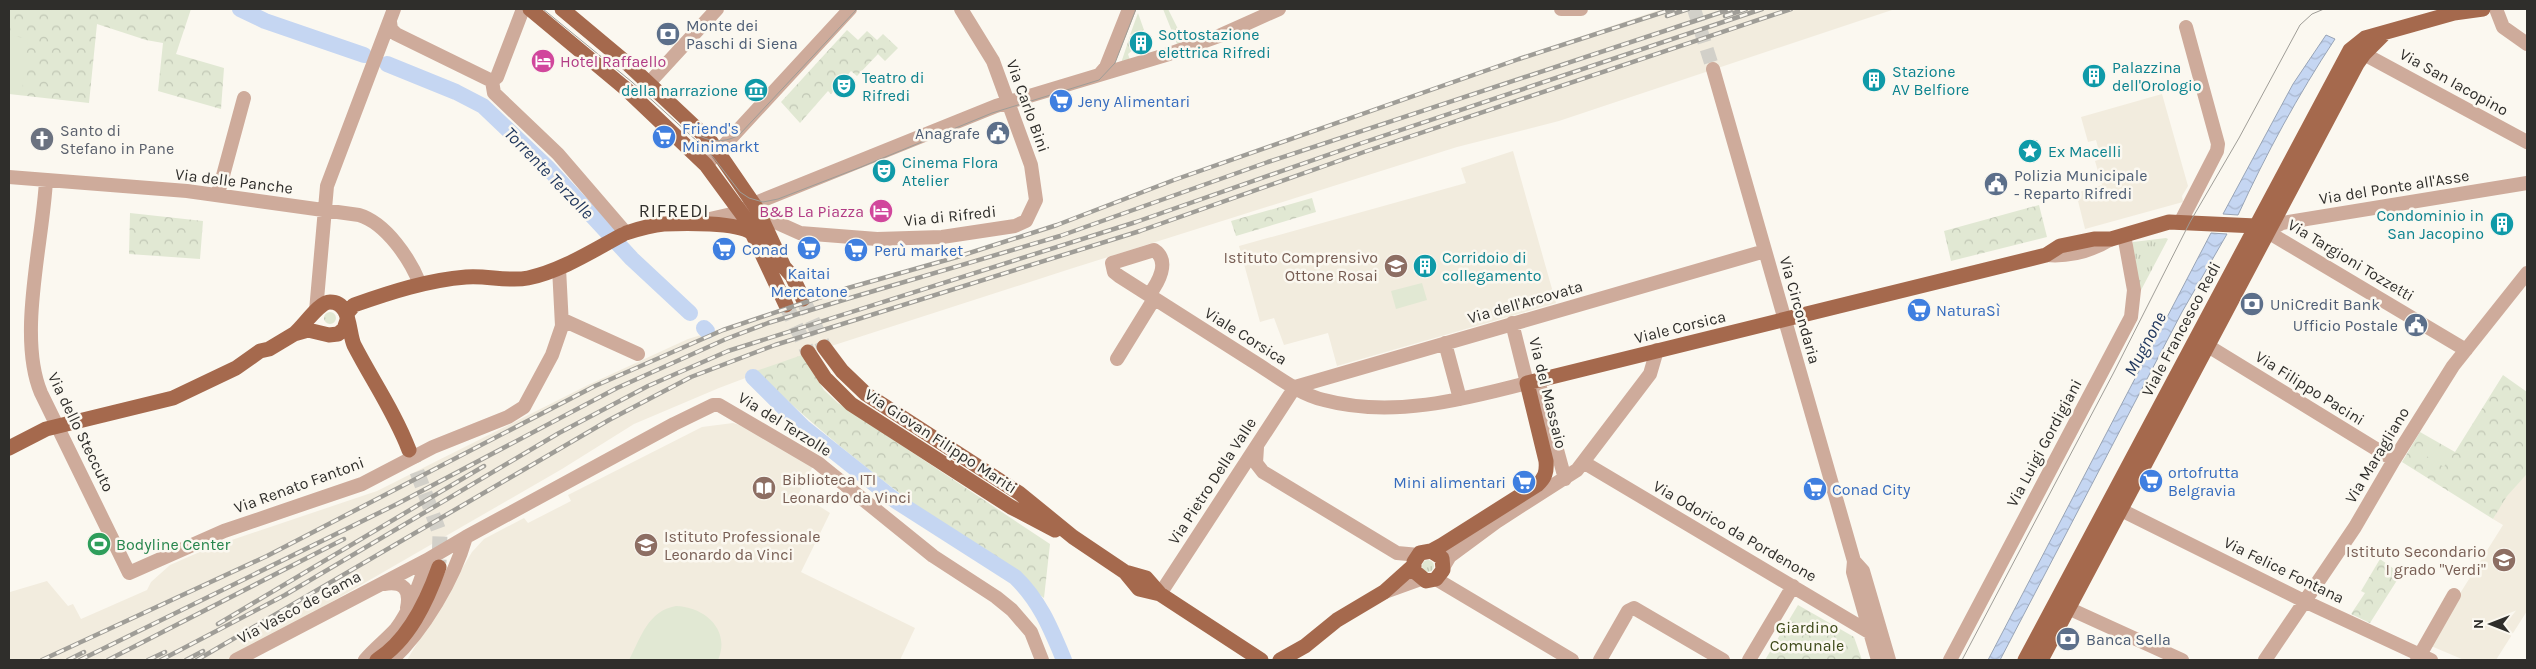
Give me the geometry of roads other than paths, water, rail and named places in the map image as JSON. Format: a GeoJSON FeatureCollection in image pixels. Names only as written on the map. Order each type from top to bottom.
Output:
{"type":"FeatureCollection","features":[{"type":"Feature","properties":{"kind":"main road"},"geometry":{"type":"LineString","coordinates":[[530,9],[626,89],[706,164],[752,233],[786,305]]}},
{"type":"Feature","properties":{"kind":"main road","name":"Viale Francesco Redi"},"geometry":{"type":"LineString","coordinates":[[2025,660],[2062,605],[2121,510],[2208,346],[2262,229],[2350,50],[2361,40],[2458,11],[2483,9]]}},
{"type":"Feature","properties":{"kind":"main road"},"geometry":{"type":"LineString","coordinates":[[567,10],[649,83],[711,142],[762,213],[777,244],[784,267],[792,276],[803,299]]}},
{"type":"Feature","properties":{"kind":"main road","name":"Viale Francesco Redi"},"geometry":{"type":"LineString","coordinates":[[2041,660],[2062,605],[2262,229],[2364,54],[2384,34]]}},
{"type":"Feature","properties":{"kind":"main road","name":"Viale Corsica"},"geometry":{"type":"LineString","coordinates":[[1533,382],[2046,255],[2060,246],[2094,238],[2117,237],[2169,222],[2238,224],[2262,229]]}},
{"type":"Feature","properties":{"kind":"main road"},"geometry":{"type":"LineString","coordinates":[[327,333],[344,329],[348,312],[354,305],[420,284],[464,277],[526,278],[559,268],[624,234],[663,224],[736,226],[752,233]]}},
{"type":"Feature","properties":{"kind":"main road"},"geometry":{"type":"LineString","coordinates":[[294,334],[320,301]]}},
{"type":"Feature","properties":{"kind":"main road"},"geometry":{"type":"LineString","coordinates":[[320,301],[340,304],[345,310],[354,345],[409,450]]}},
{"type":"Feature","properties":{"kind":"main road"},"geometry":{"type":"LineString","coordinates":[[320,301],[314,322],[327,333]]}},
{"type":"Feature","properties":{"kind":"main road"},"geometry":{"type":"LineString","coordinates":[[9,448],[38,433],[58,426],[173,398],[246,362],[260,351],[269,349],[294,334],[308,330],[327,333],[346,339],[354,345]]}},
{"type":"Feature","properties":{"kind":"main road","name":"Via Giovan Filippo Mariti"},"geometry":{"type":"LineString","coordinates":[[824,346],[842,371],[866,394],[1019,493],[1072,537],[1125,572],[1139,589],[1160,594],[1228,640],[1262,660]]}},
{"type":"Feature","properties":{"kind":"main road","name":"Via Giovan Filippo Mariti"},"geometry":{"type":"LineString","coordinates":[[808,352],[825,378],[851,404],[1010,507],[1072,537]]}},
{"type":"Feature","properties":{"kind":"main road","name":"Via del Massaio"},"geometry":{"type":"LineString","coordinates":[[1533,382],[1546,472]]}},
{"type":"Feature","properties":{"kind":"main road"},"geometry":{"type":"LineString","coordinates":[[1273,660],[1288,644],[1337,620],[1427,566],[1537,485],[1546,472]]}},
{"type":"Feature","properties":{"kind":"main road"},"geometry":{"type":"LineString","coordinates":[[383,660],[407,632],[430,592],[433,564]]}},
{"type":"Feature","properties":{"kind":"main road"},"geometry":{"type":"LineString","coordinates":[[1280,660],[1305,646],[1337,620]]}},
{"type":"Feature","properties":{"kind":"main road"},"geometry":{"type":"LineString","coordinates":[[1228,640],[1240,660]]}},
{"type":"Feature","properties":{"kind":"street"},"geometry":{"type":"LineString","coordinates":[[492,81],[497,77],[523,9]]}},
{"type":"Feature","properties":{"kind":"street"},"geometry":{"type":"LineString","coordinates":[[649,83],[718,9]]}},
{"type":"Feature","properties":{"kind":"street"},"geometry":{"type":"LineString","coordinates":[[706,164],[850,9]]}},
{"type":"Feature","properties":{"kind":"street","name":"Via Carlo Bini"},"geometry":{"type":"LineString","coordinates":[[961,9],[988,51],[1010,102],[1031,165],[1036,196],[1035,204],[1026,221]]}},
{"type":"Feature","properties":{"kind":"street"},"geometry":{"type":"LineString","coordinates":[[1100,74],[1106,67],[1129,9]]}},
{"type":"Feature","properties":{"kind":"street"},"geometry":{"type":"LineString","coordinates":[[762,213],[789,190],[1010,102],[1100,74],[1122,70],[1188,48],[1279,9]]}},
{"type":"Feature","properties":{"kind":"street"},"geometry":{"type":"LineString","coordinates":[[1561,9],[1581,9]]}},
{"type":"Feature","properties":{"kind":"street"},"geometry":{"type":"LineString","coordinates":[[2496,9],[2503,28],[2527,44]]}},
{"type":"Feature","properties":{"kind":"street"},"geometry":{"type":"LineString","coordinates":[[390,13],[391,29],[398,35],[492,81]]}},
{"type":"Feature","properties":{"kind":"street"},"geometry":{"type":"LineString","coordinates":[[320,301],[324,210],[330,176],[381,45],[390,13]]}},
{"type":"Feature","properties":{"kind":"street"},"geometry":{"type":"LineString","coordinates":[[2180,222],[2217,151],[2218,144],[2186,27]]}},
{"type":"Feature","properties":{"kind":"street"},"geometry":{"type":"LineString","coordinates":[[381,45],[390,35],[398,35]]}},
{"type":"Feature","properties":{"kind":"street","name":"Via San Iacopino"},"geometry":{"type":"LineString","coordinates":[[2364,54],[2527,142]]}},
{"type":"Feature","properties":{"kind":"street","name":"Via Circondaria"},"geometry":{"type":"LineString","coordinates":[[1713,69],[1854,560],[1852,572],[1878,660]]}},
{"type":"Feature","properties":{"kind":"street"},"geometry":{"type":"LineString","coordinates":[[492,81],[494,93],[558,154],[624,234]]}},
{"type":"Feature","properties":{"kind":"street"},"geometry":{"type":"LineString","coordinates":[[218,194],[244,98]]}},
{"type":"Feature","properties":{"kind":"street","name":"Via delle Panche"},"geometry":{"type":"LineString","coordinates":[[9,178],[218,194],[359,215],[379,224],[400,250],[420,284]]}},
{"type":"Feature","properties":{"kind":"street","name":"Via dello Steccuto"},"geometry":{"type":"LineString","coordinates":[[46,180],[31,352],[37,383],[130,573]]}},
{"type":"Feature","properties":{"kind":"street","name":"Via del Ponte all'Asse"},"geometry":{"type":"LineString","coordinates":[[2262,229],[2282,223],[2527,183]]}},
{"type":"Feature","properties":{"kind":"street"},"geometry":{"type":"LineString","coordinates":[[688,224],[738,213],[762,213],[789,190]]}},
{"type":"Feature","properties":{"kind":"street","name":"Via di Rifredi"},"geometry":{"type":"LineString","coordinates":[[762,213],[800,233],[877,239],[942,237],[1015,226],[1026,221]]}},
{"type":"Feature","properties":{"kind":"street","name":"Via Targioni Tozzetti"},"geometry":{"type":"LineString","coordinates":[[2262,229],[2466,350]]}},
{"type":"Feature","properties":{"kind":"street","name":"Via Luigi Gordigiani"},"geometry":{"type":"LineString","coordinates":[[1950,660],[2131,317],[2134,295],[2117,237]]}},
{"type":"Feature","properties":{"kind":"street","name":"Via dell'Arcovata"},"geometry":{"type":"LineString","coordinates":[[1295,387],[1765,250]]}},
{"type":"Feature","properties":{"kind":"street"},"geometry":{"type":"LineString","coordinates":[[559,268],[564,320],[638,354]]}},
{"type":"Feature","properties":{"kind":"street","name":"Via Maragliano"},"geometry":{"type":"LineString","coordinates":[[2265,660],[2355,527],[2434,396],[2466,350],[2527,273]]}},
{"type":"Feature","properties":{"kind":"street","name":"Viale Corsica"},"geometry":{"type":"LineString","coordinates":[[1117,359],[1152,297],[1295,387],[1320,399],[1363,406],[1402,406],[1460,399],[1533,382]]}},
{"type":"Feature","properties":{"kind":"street","name":"Via Renato Fantoni"},"geometry":{"type":"LineString","coordinates":[[130,573],[224,531],[362,484],[433,447],[508,417],[524,407],[529,401],[552,355],[564,320]]}},
{"type":"Feature","properties":{"kind":"street","name":"Via del Massaio"},"geometry":{"type":"LineString","coordinates":[[1512,324],[1565,479]]}},
{"type":"Feature","properties":{"kind":"street"},"geometry":{"type":"LineString","coordinates":[[1445,343],[1460,399]]}},
{"type":"Feature","properties":{"kind":"street","name":"Via Filippo Pacini"},"geometry":{"type":"LineString","coordinates":[[2208,346],[2394,460]]}},
{"type":"Feature","properties":{"kind":"street"},"geometry":{"type":"LineString","coordinates":[[1427,566],[1450,556],[1496,522],[1565,479],[1583,462],[1650,374],[1658,350]]}},
{"type":"Feature","properties":{"kind":"street"},"geometry":{"type":"LineString","coordinates":[[1320,399],[1318,385],[1324,378]]}},
{"type":"Feature","properties":{"kind":"street","name":"Via Pietro Della Valle"},"geometry":{"type":"LineString","coordinates":[[1160,594],[1295,387]]}},
{"type":"Feature","properties":{"kind":"street","name":"Via del Terzolle"},"geometry":{"type":"LineString","coordinates":[[466,537],[674,424],[713,405],[723,406],[818,463],[933,556],[996,597],[1012,610],[1031,632],[1042,660]]}},
{"type":"Feature","properties":{"kind":"street"},"geometry":{"type":"LineString","coordinates":[[1258,443],[1255,458],[1257,466],[1263,472],[1397,553],[1427,566],[1572,660]]}},
{"type":"Feature","properties":{"kind":"street","name":"Via Odorico da Pordenone"},"geometry":{"type":"LineString","coordinates":[[1583,462],[1869,632]]}},
{"type":"Feature","properties":{"kind":"street"},"geometry":{"type":"LineString","coordinates":[[1546,472],[1565,479]]}},
{"type":"Feature","properties":{"kind":"street","name":"Via Felice Fontana"},"geometry":{"type":"LineString","coordinates":[[2121,510],[2423,659]]}},
{"type":"Feature","properties":{"kind":"street"},"geometry":{"type":"LineString","coordinates":[[383,660],[414,638],[455,568],[466,537]]}},
{"type":"Feature","properties":{"kind":"street","name":"Via Vasco de Gama"},"geometry":{"type":"LineString","coordinates":[[236,660],[379,585],[433,564],[466,537]]}},
{"type":"Feature","properties":{"kind":"street","name":"Via Circondaria"},"geometry":{"type":"LineString","coordinates":[[1854,560],[1863,570],[1889,660]]}},
{"type":"Feature","properties":{"kind":"street"},"geometry":{"type":"LineString","coordinates":[[383,660],[391,634],[406,613],[433,564]]}},
{"type":"Feature","properties":{"kind":"street","name":"Via Vasco de Gama"},"geometry":{"type":"LineString","coordinates":[[379,585],[398,583],[407,589],[409,598],[406,613]]}},
{"type":"Feature","properties":{"kind":"street"},"geometry":{"type":"LineString","coordinates":[[1748,660],[1793,586]]}},
{"type":"Feature","properties":{"kind":"street"},"geometry":{"type":"LineString","coordinates":[[2423,659],[2454,595]]}},
{"type":"Feature","properties":{"kind":"street"},"geometry":{"type":"LineString","coordinates":[[2062,605],[2182,660]]}},
{"type":"Feature","properties":{"kind":"street"},"geometry":{"type":"LineString","coordinates":[[1600,660],[1628,611],[1634,608],[1723,660]]}},
{"type":"Feature","properties":{"kind":"street"},"geometry":{"type":"LineString","coordinates":[[1300,660],[1305,646]]}},
{"type":"Feature","properties":{"kind":"water"},"geometry":{"type":"Polygon","coordinates":[[[2326,35],[2335,39],[2283,125],[2238,215],[2223,214],[2293,84],[2326,35]]]}},
{"type":"Feature","properties":{"kind":"water"},"geometry":{"type":"Polygon","coordinates":[[[2211,233],[2227,234],[2182,312],[2000,660],[1988,660],[2211,233]]]}},
{"type":"Feature","properties":{"kind":"waterway","name":"Torrente Terzolle"},"geometry":{"type":"LineString","coordinates":[[240,9],[265,21],[364,55]]}},
{"type":"Feature","properties":{"kind":"waterway","name":"Torrente Terzolle"},"geometry":{"type":"LineString","coordinates":[[387,64],[456,92],[483,106],[547,167],[632,259],[690,313]]}},
{"type":"Feature","properties":{"kind":"waterway","name":"Torrente Terzolle"},"geometry":{"type":"LineString","coordinates":[[704,328],[707,331]]}},
{"type":"Feature","properties":{"kind":"waterway","name":"Torrente Terzolle"},"geometry":{"type":"LineString","coordinates":[[753,377],[803,427],[896,501],[1015,577],[1038,606],[1064,660]]}},
{"type":"Feature","properties":{"kind":"tunnel"},"geometry":{"type":"LineString","coordinates":[[1694,9],[1713,69]]}},
{"type":"Feature","properties":{"kind":"tunnel"},"geometry":{"type":"LineString","coordinates":[[803,299],[824,347]]}},
{"type":"Feature","properties":{"kind":"tunnel"},"geometry":{"type":"LineString","coordinates":[[786,305],[808,352]]}},
{"type":"Feature","properties":{"kind":"tunnel"},"geometry":{"type":"LineString","coordinates":[[409,450],[440,534],[439,563]]}},
{"type":"Feature","properties":{"kind":"tram line"},"geometry":{"type":"LineString","coordinates":[[543,9],[632,82],[698,142],[713,157],[740,192],[749,198],[763,202],[778,199],[861,167],[992,113],[1099,80],[1115,63],[1136,9]]}},
{"type":"Feature","properties":{"kind":"tram line"},"geometry":{"type":"LineString","coordinates":[[692,131],[703,138],[721,141],[739,135],[857,9]]}},
{"type":"Feature","properties":{"kind":"tram line"},"geometry":{"type":"LineString","coordinates":[[1962,660],[2114,372],[2190,222],[2239,138],[2300,25],[2312,14],[2324,9]]}},
{"type":"Feature","properties":{"kind":"railway"},"geometry":{"type":"LineString","coordinates":[[42,660],[267,556],[595,386],[723,330],[848,288],[957,257],[1057,225],[1174,180],[1519,59],[1673,9]]}},
{"type":"Feature","properties":{"kind":"railway"},"geometry":{"type":"LineString","coordinates":[[1667,16],[1688,9]]}},
{"type":"Feature","properties":{"kind":"railway"},"geometry":{"type":"LineString","coordinates":[[80,660],[397,504],[617,388],[726,339],[768,323],[1060,236],[1268,162],[1731,9]]}},
{"type":"Feature","properties":{"kind":"railway"},"geometry":{"type":"LineString","coordinates":[[1725,16],[1746,9]]}},
{"type":"Feature","properties":{"kind":"railway"},"geometry":{"type":"LineString","coordinates":[[161,660],[285,595],[559,433],[648,386],[728,351],[1136,222],[1362,143],[1762,9]]}},
{"type":"Feature","properties":{"kind":"railway"},"geometry":{"type":"LineString","coordinates":[[197,660],[609,420],[691,377],[775,345],[1140,231],[1364,152],[1791,9]]}},
{"type":"Feature","properties":{"kind":"railway"},"geometry":{"type":"LineString","coordinates":[[218,624],[484,466]]}},
{"type":"Feature","properties":{"kind":"railway"},"geometry":{"type":"LineString","coordinates":[[108,660],[344,539]]}},
{"type":"Feature","properties":{"kind":"railway"},"geometry":{"type":"LineString","coordinates":[[186,660],[203,651]]}},
{"type":"Feature","properties":{"kind":"railway"},"geometry":{"type":"LineString","coordinates":[[68,660],[84,652]]}},
{"type":"Feature","properties":{"kind":"railway"},"geometry":{"type":"LineString","coordinates":[[148,660],[165,652]]}},
{"type":"Feature","properties":{"kind":"place","name":"Monte dei Paschi di Siena"},"geometry":{"type":"Point","coordinates":[668,34]}},
{"type":"Feature","properties":{"kind":"place","name":"Sottostazione elettrica Rifredi"},"geometry":{"type":"Point","coordinates":[1141,43]}},
{"type":"Feature","properties":{"kind":"place","name":"Hotel Raffaello"},"geometry":{"type":"Point","coordinates":[543,61]}},
{"type":"Feature","properties":{"kind":"place","name":"Palazzina dell'Orologio"},"geometry":{"type":"Point","coordinates":[2094,76]}},
{"type":"Feature","properties":{"kind":"place","name":"Stazione AV Belfiore"},"geometry":{"type":"Point","coordinates":[1874,80]}},
{"type":"Feature","properties":{"kind":"place","name":"Teatro di Rifredi"},"geometry":{"type":"Point","coordinates":[844,86]}},
{"type":"Feature","properties":{"kind":"place","name":"della narrazione"},"geometry":{"type":"Point","coordinates":[756,90]}},
{"type":"Feature","properties":{"kind":"place","name":"Jeny Alimentari"},"geometry":{"type":"Point","coordinates":[1061,101]}},
{"type":"Feature","properties":{"kind":"place","name":"Anagrafe"},"geometry":{"type":"Point","coordinates":[998,133]}},
{"type":"Feature","properties":{"kind":"place","name":"Friend's Minimarkt"},"geometry":{"type":"Point","coordinates":[664,137]}},
{"type":"Feature","properties":{"kind":"place","name":"Santo di Stefano in Pane"},"geometry":{"type":"Point","coordinates":[42,139]}},
{"type":"Feature","properties":{"kind":"place","name":"Ex Macelli"},"geometry":{"type":"Point","coordinates":[2030,151]}},
{"type":"Feature","properties":{"kind":"place","name":"Cinema Flora Atelier"},"geometry":{"type":"Point","coordinates":[884,171]}},
{"type":"Feature","properties":{"kind":"place","name":"Polizia Municipale - Reparto Rifredi"},"geometry":{"type":"Point","coordinates":[1996,184]}},
{"type":"Feature","properties":{"kind":"place","name":"B&B La Piazza"},"geometry":{"type":"Point","coordinates":[881,211]}},
{"type":"Feature","properties":{"kind":"place","name":"Condominio in San Jacopino"},"geometry":{"type":"Point","coordinates":[2502,224]}},
{"type":"Feature","properties":{"kind":"place","name":"Kaitai Mercatone"},"geometry":{"type":"Point","coordinates":[809,248]}},
{"type":"Feature","properties":{"kind":"place","name":"Conad"},"geometry":{"type":"Point","coordinates":[724,249]}},
{"type":"Feature","properties":{"kind":"place","name":"Perù market"},"geometry":{"type":"Point","coordinates":[856,250]}},
{"type":"Feature","properties":{"kind":"place","name":"Istituto Comprensivo Ottone Rosai"},"geometry":{"type":"Point","coordinates":[1396,266]}},
{"type":"Feature","properties":{"kind":"place","name":"Corridoio di collegamento"},"geometry":{"type":"Point","coordinates":[1425,266]}},
{"type":"Feature","properties":{"kind":"place","name":"UniCredit Bank"},"geometry":{"type":"Point","coordinates":[2252,304]}},
{"type":"Feature","properties":{"kind":"place","name":"NaturaSì"},"geometry":{"type":"Point","coordinates":[1919,310]}},
{"type":"Feature","properties":{"kind":"place","name":"Ufficio Postale"},"geometry":{"type":"Point","coordinates":[2416,325]}},
{"type":"Feature","properties":{"kind":"place","name":"ortofrutta Belgravia"},"geometry":{"type":"Point","coordinates":[2151,481]}},
{"type":"Feature","properties":{"kind":"place","name":"Mini alimentari"},"geometry":{"type":"Point","coordinates":[1524,482]}},
{"type":"Feature","properties":{"kind":"place","name":"Biblioteca ITI Leonardo da Vinci"},"geometry":{"type":"Point","coordinates":[764,488]}},
{"type":"Feature","properties":{"kind":"place","name":"Conad City"},"geometry":{"type":"Point","coordinates":[1815,489]}},
{"type":"Feature","properties":{"kind":"place","name":"Bodyline Center"},"geometry":{"type":"Point","coordinates":[99,544]}},
{"type":"Feature","properties":{"kind":"place","name":"Istituto Professionale Leonardo da Vinci"},"geometry":{"type":"Point","coordinates":[646,545]}},
{"type":"Feature","properties":{"kind":"place","name":"Istituto Secondario I grado \"Verdi\""},"geometry":{"type":"Point","coordinates":[2504,560]}},
{"type":"Feature","properties":{"kind":"place","name":"Banca Sella"},"geometry":{"type":"Point","coordinates":[2068,639]}},
{"type":"Feature","properties":{"kind":"district","name":"RIFREDI"},"geometry":{"type":"Point","coordinates":[674,211]}},
{"type":"Feature","properties":{"kind":"water label","name":"Mugnone"},"geometry":{"type":"Point","coordinates":[2145,344]}},
{"type":"Feature","properties":{"kind":"park label","name":"Giardino Comunale"},"geometry":{"type":"Point","coordinates":[1807,636]}}]}
